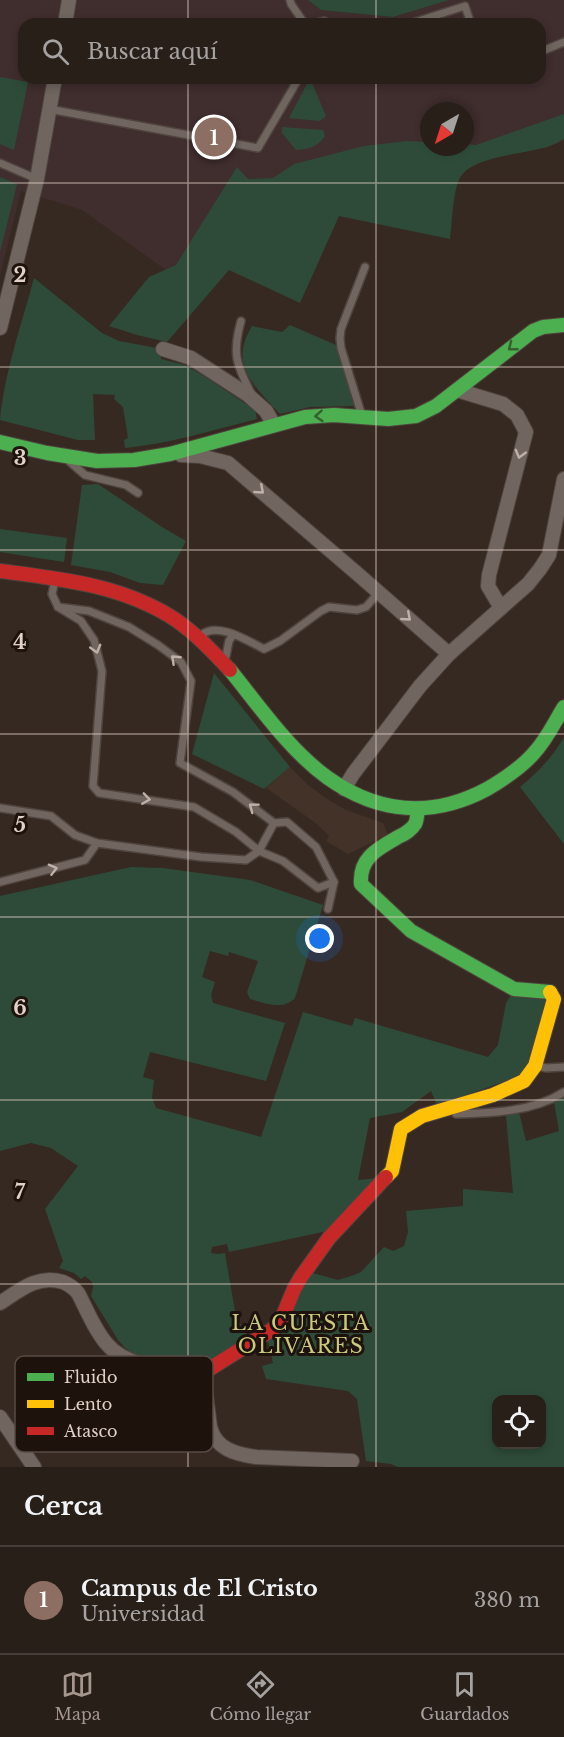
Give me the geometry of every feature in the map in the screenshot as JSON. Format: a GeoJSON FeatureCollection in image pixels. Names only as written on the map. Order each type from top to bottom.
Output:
{"type":"FeatureCollection","features":[{"type":"Feature","properties":{"kind":"main road"},"geometry":{"type":"LineString","coordinates":[[0,442],[65,456],[106,461],[134,460],[170,454],[305,417],[388,419],[416,416],[436,406],[533,331],[543,327],[564,325]]}},
{"type":"Feature","properties":{"kind":"main road"},"geometry":{"type":"LineString","coordinates":[[0,571],[95,585],[121,593],[177,620],[207,645],[303,756],[321,773],[360,798],[377,804],[418,810],[454,803],[487,790],[526,762],[543,742],[564,707]]}},
{"type":"Feature","properties":{"kind":"main road"},"geometry":{"type":"LineString","coordinates":[[213,1366],[273,1329],[278,1323],[294,1289],[315,1256],[392,1171],[401,1130],[422,1116],[493,1095],[524,1081],[535,1066],[552,1009],[553,995],[549,991],[519,990],[510,987],[419,936],[388,911],[362,884],[360,873],[365,861],[379,848],[406,833],[415,824],[418,810]]}},
{"type":"Feature","properties":{"kind":"street"},"geometry":{"type":"LineString","coordinates":[[66,18],[69,0]]}},
{"type":"Feature","properties":{"kind":"street"},"geometry":{"type":"LineString","coordinates":[[0,328],[37,179],[54,84]]}},
{"type":"Feature","properties":{"kind":"street"},"geometry":{"type":"LineString","coordinates":[[164,350],[191,358],[256,402],[266,411],[274,425]]}},
{"type":"Feature","properties":{"kind":"street"},"geometry":{"type":"LineString","coordinates":[[457,390],[503,404],[517,415],[526,432],[489,575],[488,586],[501,608]]}},
{"type":"Feature","properties":{"kind":"street"},"geometry":{"type":"LineString","coordinates":[[227,438],[228,463]]}},
{"type":"Feature","properties":{"kind":"street"},"geometry":{"type":"LineString","coordinates":[[170,454],[200,456],[228,463],[448,654]]}},
{"type":"Feature","properties":{"kind":"street"},"geometry":{"type":"LineString","coordinates":[[344,789],[352,774],[393,719],[448,654],[528,584],[540,569],[549,555],[564,479]]}},
{"type":"Feature","properties":{"kind":"street"},"geometry":{"type":"LineString","coordinates":[[0,1303],[28,1284],[38,1281],[52,1280],[66,1284],[78,1293],[106,1344],[122,1356]]}},
{"type":"Feature","properties":{"kind":"street"},"geometry":{"type":"LineString","coordinates":[[0,1418],[15,1442]]}},
{"type":"Feature","properties":{"kind":"street"},"geometry":{"type":"LineString","coordinates":[[213,1435],[219,1445],[241,1455],[352,1461]]}},
{"type":"Feature","properties":{"kind":"street"},"geometry":{"type":"LineString","coordinates":[[22,1452],[30,1465]]}},
{"type":"Feature","properties":{"kind":"lane"},"geometry":{"type":"LineString","coordinates":[[290,0],[301,18]]}},
{"type":"Feature","properties":{"kind":"lane"},"geometry":{"type":"LineString","coordinates":[[428,18],[465,6],[469,18]]}},
{"type":"Feature","properties":{"kind":"lane"},"geometry":{"type":"LineString","coordinates":[[546,50],[564,42]]}},
{"type":"Feature","properties":{"kind":"lane"},"geometry":{"type":"LineString","coordinates":[[49,109],[258,148],[295,84]]}},
{"type":"Feature","properties":{"kind":"lane"},"geometry":{"type":"LineString","coordinates":[[0,163],[37,179]]}},
{"type":"Feature","properties":{"kind":"lane"},"geometry":{"type":"LineString","coordinates":[[362,417],[340,338],[341,329],[365,267]]}},
{"type":"Feature","properties":{"kind":"lane"},"geometry":{"type":"LineString","coordinates":[[241,321],[236,337],[235,352],[239,369],[256,402]]}},
{"type":"Feature","properties":{"kind":"lane"},"geometry":{"type":"LineString","coordinates":[[65,456],[78,471],[85,475],[126,485],[138,493]]}},
{"type":"Feature","properties":{"kind":"lane"},"geometry":{"type":"LineString","coordinates":[[56,579],[52,594],[58,607],[84,625],[94,640],[102,671],[93,786],[99,793],[194,807],[236,832],[259,851],[283,861],[318,888],[334,882]]}},
{"type":"Feature","properties":{"kind":"lane"},"geometry":{"type":"LineString","coordinates":[[198,638],[208,630],[219,630],[264,649],[280,641],[321,611],[329,608],[357,610],[366,607],[379,592]]}},
{"type":"Feature","properties":{"kind":"lane"},"geometry":{"type":"LineString","coordinates":[[58,607],[89,611],[129,627],[181,662],[191,681],[180,763],[233,792],[274,822],[287,822],[316,847],[334,882],[328,909]]}},
{"type":"Feature","properties":{"kind":"lane"},"geometry":{"type":"LineString","coordinates":[[227,668],[226,652],[233,635]]}},
{"type":"Feature","properties":{"kind":"lane"},"geometry":{"type":"LineString","coordinates":[[0,808],[51,816],[75,835],[97,843],[246,861],[259,851],[274,822]]}},
{"type":"Feature","properties":{"kind":"lane"},"geometry":{"type":"LineString","coordinates":[[0,882],[84,860],[97,843]]}},
{"type":"Feature","properties":{"kind":"lane"},"geometry":{"type":"LineString","coordinates":[[535,1066],[564,1067]]}},
{"type":"Feature","properties":{"kind":"lane"},"geometry":{"type":"LineString","coordinates":[[440,1111],[450,1114],[485,1113],[520,1108],[554,1098],[564,1092]]}},
{"type":"Feature","properties":{"kind":"shaded area"},"geometry":{"type":"Polygon","coordinates":[[[0,0],[308,0],[321,10],[393,17],[449,0],[564,0],[564,127],[177,278],[82,210],[21,191],[0,276],[0,0]]]}},
{"type":"Feature","properties":{"kind":"shaded area"},"geometry":{"type":"Polygon","coordinates":[[[290,767],[327,799],[346,810],[383,823],[388,835],[348,854],[326,841],[329,836],[317,824],[266,788],[290,767]]]}},
{"type":"Feature","properties":{"kind":"green space"},"geometry":{"type":"Polygon","coordinates":[[[308,0],[449,0],[393,17],[321,10],[308,0]]]}},
{"type":"Feature","properties":{"kind":"green space"},"geometry":{"type":"Polygon","coordinates":[[[0,77],[18,80],[18,84],[28,84],[14,150],[0,144],[0,77]]]}},
{"type":"Feature","properties":{"kind":"green space"},"geometry":{"type":"Polygon","coordinates":[[[307,84],[313,84],[326,116],[320,121],[289,118],[307,84]]]}},
{"type":"Feature","properties":{"kind":"green space"},"geometry":{"type":"Polygon","coordinates":[[[564,114],[564,139],[547,147],[477,164],[461,176],[455,197],[450,239],[339,216],[300,303],[229,270],[167,342],[109,326],[149,277],[176,265],[237,167],[248,179],[273,178],[294,164],[364,146],[420,142],[420,156],[474,156],[474,145],[564,114]]]}},
{"type":"Feature","properties":{"kind":"green space"},"geometry":{"type":"Polygon","coordinates":[[[282,127],[323,130],[325,136],[313,147],[296,150],[282,133],[282,127]]]}},
{"type":"Feature","properties":{"kind":"green space"},"geometry":{"type":"Polygon","coordinates":[[[0,177],[17,184],[0,252],[0,177]]]}},
{"type":"Feature","properties":{"kind":"green space"},"geometry":{"type":"Polygon","coordinates":[[[34,278],[102,333],[119,341],[162,349],[161,359],[185,365],[204,376],[255,410],[257,419],[175,440],[125,448],[124,440],[128,438],[123,407],[114,399],[115,395],[93,394],[95,440],[78,440],[0,420],[9,367],[34,278]]]}},
{"type":"Feature","properties":{"kind":"green space"},"geometry":{"type":"Polygon","coordinates":[[[290,325],[336,345],[354,406],[310,407],[280,414],[259,391],[247,374],[244,364],[246,337],[252,326],[282,332],[290,325]]]}},
{"type":"Feature","properties":{"kind":"green space"},"geometry":{"type":"Polygon","coordinates":[[[98,484],[186,541],[163,585],[140,583],[110,572],[71,565],[82,485],[98,484]]]}},
{"type":"Feature","properties":{"kind":"green space"},"geometry":{"type":"Polygon","coordinates":[[[0,529],[67,538],[64,562],[0,552],[0,529]]]}},
{"type":"Feature","properties":{"kind":"green space"},"geometry":{"type":"Polygon","coordinates":[[[214,673],[290,767],[264,789],[192,754],[214,673]]]}},
{"type":"Feature","properties":{"kind":"green space"},"geometry":{"type":"Polygon","coordinates":[[[564,737],[564,844],[520,787],[555,752],[564,737]]]}},
{"type":"Feature","properties":{"kind":"green space"},"geometry":{"type":"Polygon","coordinates":[[[131,867],[163,868],[250,880],[323,905],[295,998],[290,1002],[274,1005],[250,999],[247,992],[258,961],[229,952],[228,956],[210,951],[202,977],[215,982],[211,995],[213,1003],[285,1023],[266,1081],[150,1052],[143,1077],[154,1080],[152,1097],[156,1108],[261,1137],[303,1012],[352,1026],[355,1018],[488,1057],[498,1045],[506,1003],[511,995],[547,1000],[531,1061],[520,1076],[437,1105],[431,1091],[402,1112],[370,1118],[358,1180],[380,1178],[327,1231],[229,1252],[227,1244],[212,1247],[211,1253],[225,1253],[236,1317],[250,1340],[213,1358],[213,1356],[137,1356],[118,1340],[91,1296],[92,1282],[85,1276],[81,1279],[74,1273],[59,1268],[63,1261],[45,1209],[78,1166],[51,1148],[31,1143],[0,1151],[0,896],[131,867]]]}},
{"type":"Feature","properties":{"kind":"green space"},"geometry":{"type":"Polygon","coordinates":[[[564,1096],[564,1467],[398,1467],[366,1461],[357,1399],[348,1391],[266,1379],[262,1366],[273,1363],[268,1341],[285,1331],[295,1298],[309,1272],[338,1280],[361,1272],[384,1247],[393,1251],[404,1246],[408,1232],[406,1211],[463,1206],[463,1189],[513,1193],[506,1116],[519,1112],[526,1141],[559,1131],[554,1102],[564,1096]]]}},
{"type":"Feature","properties":{"kind":"traffic: fast"},"geometry":{"type":"LineString","coordinates":[[0,442],[97,461],[134,460],[170,454],[305,417],[334,415],[388,419],[416,416],[436,406],[533,331],[543,327],[564,325]]}},
{"type":"Feature","properties":{"kind":"traffic: fast"},"geometry":{"type":"LineString","coordinates":[[230,670],[300,755],[328,778],[367,799],[406,808],[447,805],[487,789],[500,781],[534,753],[547,737],[564,707]]}},
{"type":"Feature","properties":{"kind":"traffic: fast"},"geometry":{"type":"LineString","coordinates":[[418,810],[416,823],[412,828],[378,849],[367,860],[363,867],[361,884],[411,931],[514,989],[550,992]]}},
{"type":"Feature","properties":{"kind":"traffic: slow"},"geometry":{"type":"LineString","coordinates":[[386,1177],[392,1171],[401,1129],[422,1116],[493,1095],[524,1081],[535,1066],[554,999],[550,992]]}},
{"type":"Feature","properties":{"kind":"traffic: jam"},"geometry":{"type":"LineString","coordinates":[[0,571],[91,585],[156,608],[183,625],[230,670]]}},
{"type":"Feature","properties":{"kind":"traffic: jam"},"geometry":{"type":"LineString","coordinates":[[213,1367],[273,1329],[283,1316],[301,1277],[329,1238],[386,1177]]}},
{"type":"Feature","properties":{"kind":"place","name":"Campus de El Cristo"},"geometry":{"type":"Point","coordinates":[214,137]}},
{"type":"Feature","properties":{"kind":"district","name":"LA CUESTA OLIVARES"},"geometry":{"type":"Point","coordinates":[301,1334]}}]}
